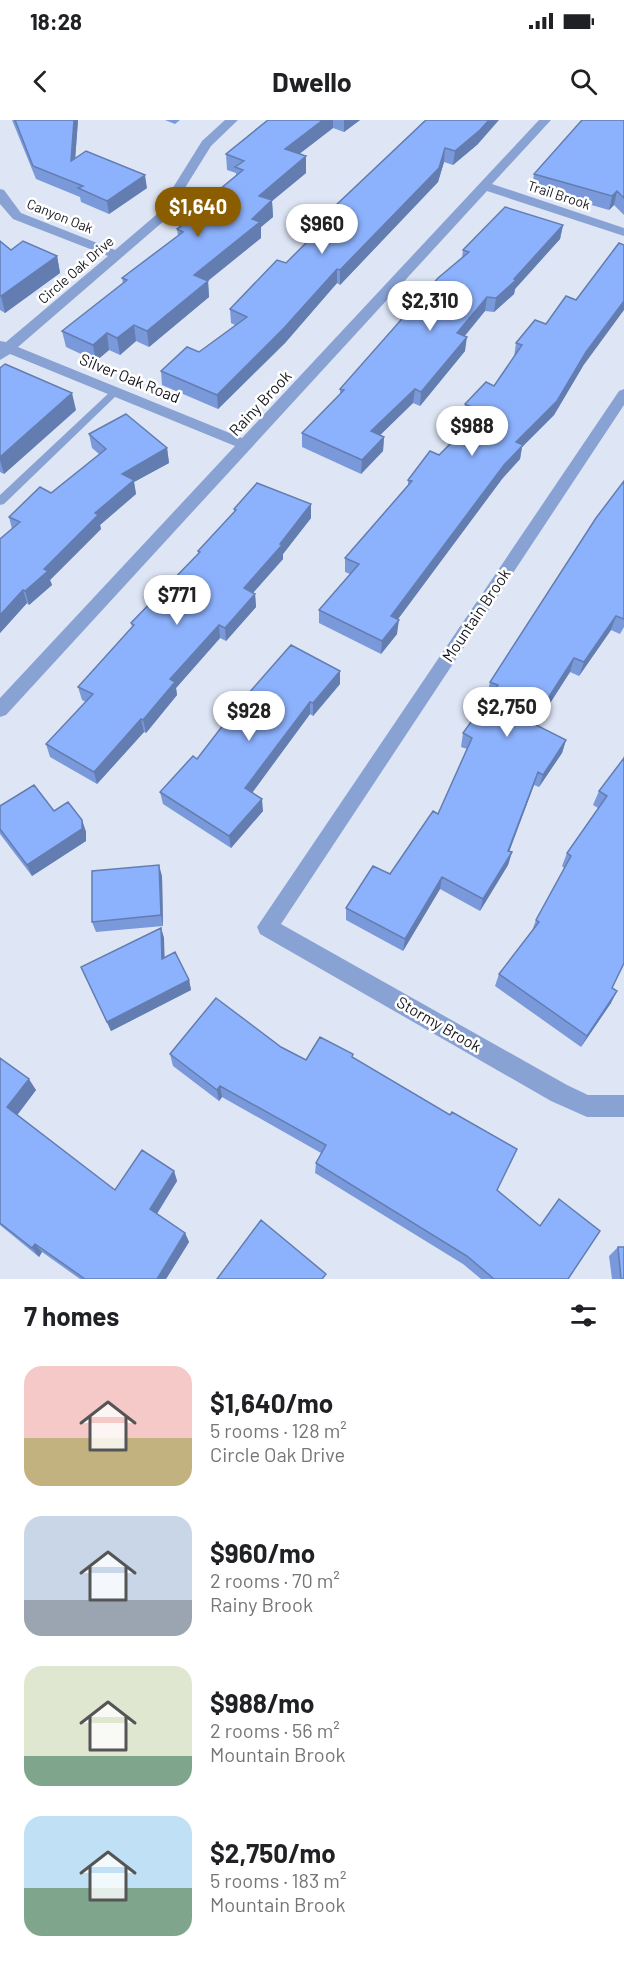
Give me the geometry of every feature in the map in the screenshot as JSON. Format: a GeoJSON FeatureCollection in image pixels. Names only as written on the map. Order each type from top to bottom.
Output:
{"type":"FeatureCollection","features":[{"type":"Feature","properties":{"kind":"street","name":"Circle Oak Drive"},"geometry":{"type":"LineString","coordinates":[[3,349],[161,217],[206,144],[232,120]]}},
{"type":"Feature","properties":{"kind":"street","name":"Rainy Brook"},"geometry":{"type":"LineString","coordinates":[[0,710],[545,120]]}},
{"type":"Feature","properties":{"kind":"street","name":"Trail Brook"},"geometry":{"type":"LineString","coordinates":[[484,186],[624,232]]}},
{"type":"Feature","properties":{"kind":"street","name":"Canyon Oak"},"geometry":{"type":"LineString","coordinates":[[0,194],[17,216],[117,255]]}},
{"type":"Feature","properties":{"kind":"street","name":"Silver Oak Road"},"geometry":{"type":"LineString","coordinates":[[3,349],[246,445]]}},
{"type":"Feature","properties":{"kind":"street","name":"Mountain Brook"},"geometry":{"type":"LineString","coordinates":[[267,927],[624,394]]}},
{"type":"Feature","properties":{"kind":"street","name":"Stormy Brook"},"geometry":{"type":"LineString","coordinates":[[267,927],[560,1093],[587,1106],[620,1106]]}},
{"type":"Feature","properties":{"kind":"lane"},"geometry":{"type":"LineString","coordinates":[[0,501],[115,392]]}},
{"type":"Feature","properties":{"kind":"building"},"geometry":{"type":"Polygon","coordinates":[[[15,120],[74,120],[71,161],[86,151],[145,175],[107,201],[78,188],[83,186],[33,166],[15,120]]]}},
{"type":"Feature","properties":{"kind":"building"},"geometry":{"type":"Polygon","coordinates":[[[268,120],[323,120],[285,149],[306,156],[259,196],[272,200],[252,219],[260,222],[194,275],[208,281],[147,331],[134,325],[117,338],[107,333],[93,345],[62,331],[127,280],[122,278],[183,232],[177,229],[210,205],[203,203],[243,170],[235,167],[244,161],[226,154],[268,120]]]}},
{"type":"Feature","properties":{"kind":"building"},"geometry":{"type":"Polygon","coordinates":[[[426,120],[489,120],[455,151],[445,148],[439,168],[340,270],[337,269],[284,328],[217,395],[161,371],[187,347],[199,352],[247,317],[230,309],[277,260],[286,263],[321,228],[314,226],[426,120]]]}},
{"type":"Feature","properties":{"kind":"building"},"geometry":{"type":"Polygon","coordinates":[[[582,120],[624,120],[624,198],[617,191],[612,196],[534,174],[582,120]]]}},
{"type":"Feature","properties":{"kind":"building"},"geometry":{"type":"Polygon","coordinates":[[[505,207],[563,225],[514,279],[516,280],[496,298],[487,297],[457,333],[467,337],[421,392],[415,389],[371,431],[384,437],[362,460],[302,433],[344,390],[340,389],[438,278],[469,252],[463,250],[505,207]]]}},
{"type":"Feature","properties":{"kind":"building"},"geometry":{"type":"Polygon","coordinates":[[[0,241],[11,250],[23,241],[57,256],[0,296],[0,241]]]}},
{"type":"Feature","properties":{"kind":"building"},"geometry":{"type":"Polygon","coordinates":[[[619,243],[624,245],[624,301],[586,352],[557,401],[516,442],[523,445],[504,465],[391,616],[399,620],[382,641],[319,610],[359,564],[345,558],[412,481],[408,480],[430,451],[439,455],[482,412],[465,404],[486,382],[494,386],[522,345],[516,343],[535,320],[546,324],[566,296],[576,300],[619,243]]]}},
{"type":"Feature","properties":{"kind":"building"},"geometry":{"type":"Polygon","coordinates":[[[5,364],[72,393],[0,457],[0,368],[5,364]]]}},
{"type":"Feature","properties":{"kind":"building"},"geometry":{"type":"Polygon","coordinates":[[[126,414],[167,448],[122,474],[134,480],[95,513],[98,515],[44,569],[48,571],[25,591],[23,590],[0,615],[0,539],[20,522],[9,517],[40,487],[51,493],[106,449],[89,434],[126,414]]]}},
{"type":"Feature","properties":{"kind":"building"},"geometry":{"type":"Polygon","coordinates":[[[624,481],[624,619],[616,616],[584,662],[574,658],[532,723],[566,740],[543,775],[538,772],[508,851],[512,852],[483,899],[442,877],[405,939],[346,908],[373,866],[390,874],[433,811],[438,814],[472,738],[463,733],[498,685],[490,682],[596,518],[624,481]]]}},
{"type":"Feature","properties":{"kind":"building"},"geometry":{"type":"Polygon","coordinates":[[[257,483],[311,504],[280,544],[282,545],[244,588],[255,594],[225,628],[219,625],[170,679],[175,682],[94,772],[46,744],[93,694],[78,687],[134,625],[131,623],[200,552],[198,551],[236,510],[234,509],[257,483]]]}},
{"type":"Feature","properties":{"kind":"building"},"geometry":{"type":"Polygon","coordinates":[[[291,645],[340,671],[313,703],[310,702],[245,788],[262,799],[229,836],[160,792],[193,756],[197,759],[241,702],[291,645]]]}},
{"type":"Feature","properties":{"kind":"building"},"geometry":{"type":"Polygon","coordinates":[[[624,758],[624,963],[612,988],[617,991],[587,1036],[499,974],[539,922],[536,920],[571,856],[567,853],[607,796],[599,791],[624,758]]]}},
{"type":"Feature","properties":{"kind":"building"},"geometry":{"type":"Polygon","coordinates":[[[34,785],[54,811],[68,802],[82,820],[82,829],[27,865],[0,829],[0,806],[34,785]]]}},
{"type":"Feature","properties":{"kind":"building"},"geometry":{"type":"Polygon","coordinates":[[[159,865],[161,915],[92,922],[92,871],[159,865]]]}},
{"type":"Feature","properties":{"kind":"building"},"geometry":{"type":"Polygon","coordinates":[[[161,928],[162,959],[175,952],[189,980],[107,1022],[81,967],[161,928]]]}},
{"type":"Feature","properties":{"kind":"building"},"geometry":{"type":"Polygon","coordinates":[[[216,998],[281,1047],[306,1060],[320,1037],[353,1054],[352,1057],[450,1115],[452,1112],[517,1149],[497,1190],[540,1226],[559,1199],[600,1231],[568,1279],[494,1279],[467,1256],[316,1163],[326,1145],[220,1086],[217,1090],[170,1054],[216,998]]]}},
{"type":"Feature","properties":{"kind":"building"},"geometry":{"type":"Polygon","coordinates":[[[0,1058],[29,1079],[7,1107],[115,1190],[142,1150],[174,1171],[150,1209],[185,1233],[157,1279],[85,1279],[35,1244],[32,1248],[0,1223],[0,1058]]]}},
{"type":"Feature","properties":{"kind":"building"},"geometry":{"type":"Polygon","coordinates":[[[261,1220],[326,1274],[322,1279],[217,1279],[261,1220]]]}},
{"type":"Feature","properties":{"kind":"building"},"geometry":{"type":"Polygon","coordinates":[[[618,1247],[624,1247],[624,1279],[621,1279],[618,1247]]]}}]}
